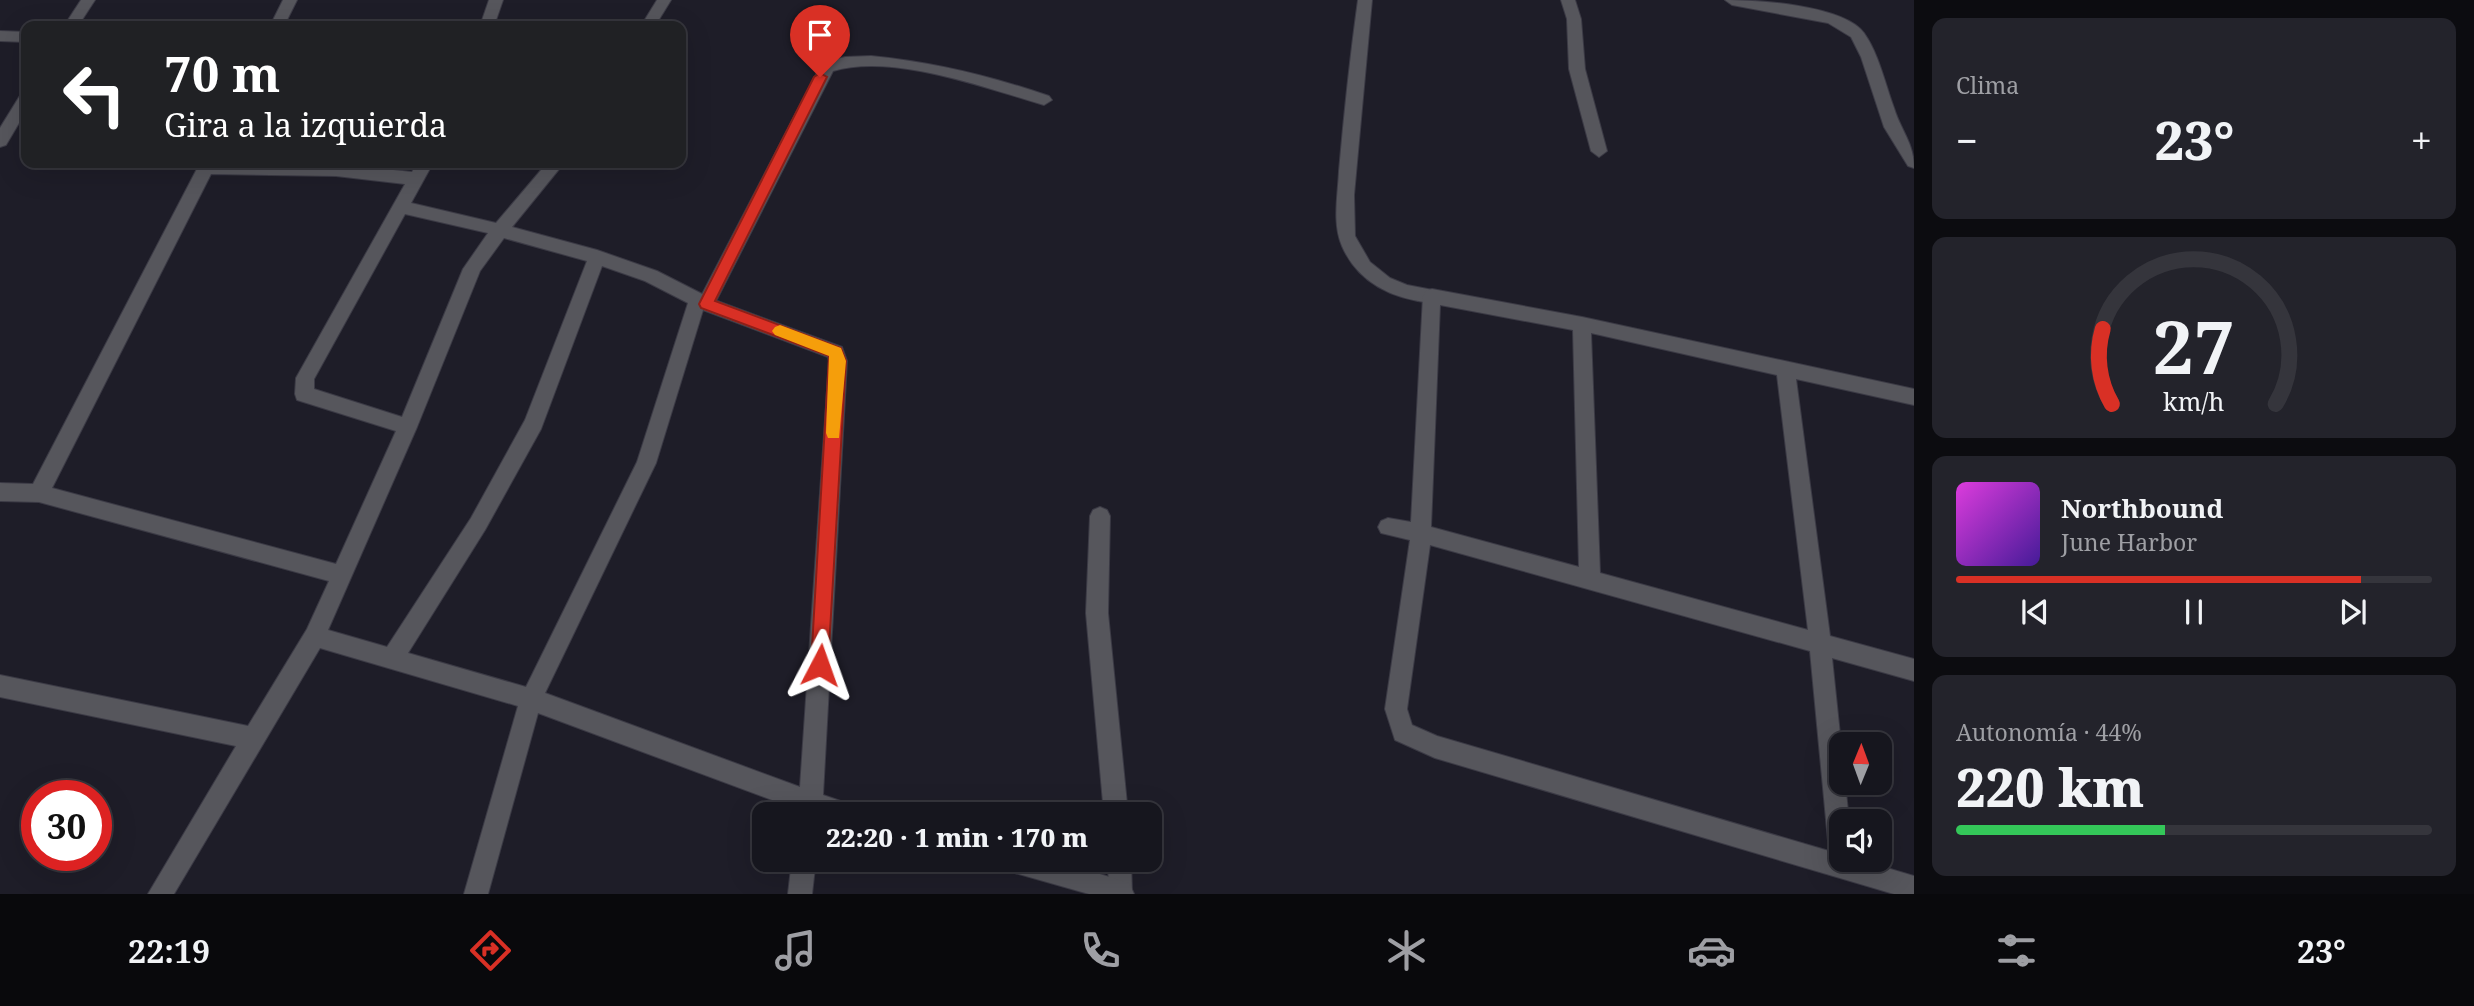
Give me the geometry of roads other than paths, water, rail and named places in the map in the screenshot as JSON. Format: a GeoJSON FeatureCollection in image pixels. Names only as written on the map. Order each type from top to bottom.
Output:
{"type":"FeatureCollection","features":[{"type":"Feature","properties":{"kind":"street"},"geometry":{"type":"LineString","coordinates":[[74,21],[88,0]]}},
{"type":"Feature","properties":{"kind":"street"},"geometry":{"type":"LineString","coordinates":[[280,21],[290,0]]}},
{"type":"Feature","properties":{"kind":"street"},"geometry":{"type":"LineString","coordinates":[[489,21],[496,0]]}},
{"type":"Feature","properties":{"kind":"street"},"geometry":{"type":"LineString","coordinates":[[651,21],[664,0]]}},
{"type":"Feature","properties":{"kind":"street"},"geometry":{"type":"LineString","coordinates":[[1365,0],[1354,68],[1345,224],[1350,244],[1361,264],[1383,283],[1407,295],[1432,296],[1582,324],[1914,397]]}},
{"type":"Feature","properties":{"kind":"street"},"geometry":{"type":"LineString","coordinates":[[1568,0],[1574,19],[1577,69],[1599,151]]}},
{"type":"Feature","properties":{"kind":"street"},"geometry":{"type":"LineString","coordinates":[[1732,0],[1832,19],[1857,34],[1869,57],[1892,127],[1914,162]]}},
{"type":"Feature","properties":{"kind":"street"},"geometry":{"type":"LineString","coordinates":[[0,36],[21,37]]}},
{"type":"Feature","properties":{"kind":"street"},"geometry":{"type":"LineString","coordinates":[[475,894],[531,699],[646,463],[702,301],[827,67],[838,61],[855,60],[936,70],[972,76],[1044,100]]}},
{"type":"Feature","properties":{"kind":"street"},"geometry":{"type":"LineString","coordinates":[[0,141],[21,106]]}},
{"type":"Feature","properties":{"kind":"street"},"geometry":{"type":"LineString","coordinates":[[39,493],[204,168]]}},
{"type":"Feature","properties":{"kind":"street"},"geometry":{"type":"LineString","coordinates":[[284,168],[336,170],[417,179]]}},
{"type":"Feature","properties":{"kind":"street"},"geometry":{"type":"LineString","coordinates":[[407,427],[304,394],[306,378],[422,168]]}},
{"type":"Feature","properties":{"kind":"street"},"geometry":{"type":"LineString","coordinates":[[159,894],[315,636],[407,427],[472,269],[486,247],[536,193],[553,168]]}},
{"type":"Feature","properties":{"kind":"street"},"geometry":{"type":"LineString","coordinates":[[401,207],[501,230],[597,257],[651,276],[702,301],[836,352],[838,361],[811,802]]}},
{"type":"Feature","properties":{"kind":"street"},"geometry":{"type":"LineString","coordinates":[[392,658],[478,524],[534,423],[597,257]]}},
{"type":"Feature","properties":{"kind":"street"},"geometry":{"type":"LineString","coordinates":[[1432,296],[1421,533],[1396,709],[1403,732],[1435,747],[1829,856]]}},
{"type":"Feature","properties":{"kind":"street"},"geometry":{"type":"LineString","coordinates":[[1582,324],[1590,580]]}},
{"type":"Feature","properties":{"kind":"street"},"geometry":{"type":"LineString","coordinates":[[1786,369],[1820,644],[1837,809]]}},
{"type":"Feature","properties":{"kind":"street"},"geometry":{"type":"LineString","coordinates":[[0,492],[39,493],[341,575]]}},
{"type":"Feature","properties":{"kind":"street"},"geometry":{"type":"LineString","coordinates":[[1100,516],[1097,613],[1115,802]]}},
{"type":"Feature","properties":{"kind":"street"},"geometry":{"type":"LineString","coordinates":[[1388,527],[1421,533],[1914,670]]}},
{"type":"Feature","properties":{"kind":"street"},"geometry":{"type":"LineString","coordinates":[[315,636],[531,699],[793,802]]}},
{"type":"Feature","properties":{"kind":"street"},"geometry":{"type":"LineString","coordinates":[[0,686],[251,738]]}},
{"type":"Feature","properties":{"kind":"street"},"geometry":{"type":"LineString","coordinates":[[800,894],[803,872]]}},
{"type":"Feature","properties":{"kind":"street"},"geometry":{"type":"LineString","coordinates":[[1051,872],[1121,893],[1120,872]]}},
{"type":"Feature","properties":{"kind":"street"},"geometry":{"type":"LineString","coordinates":[[1873,872],[1914,888]]}}]}
